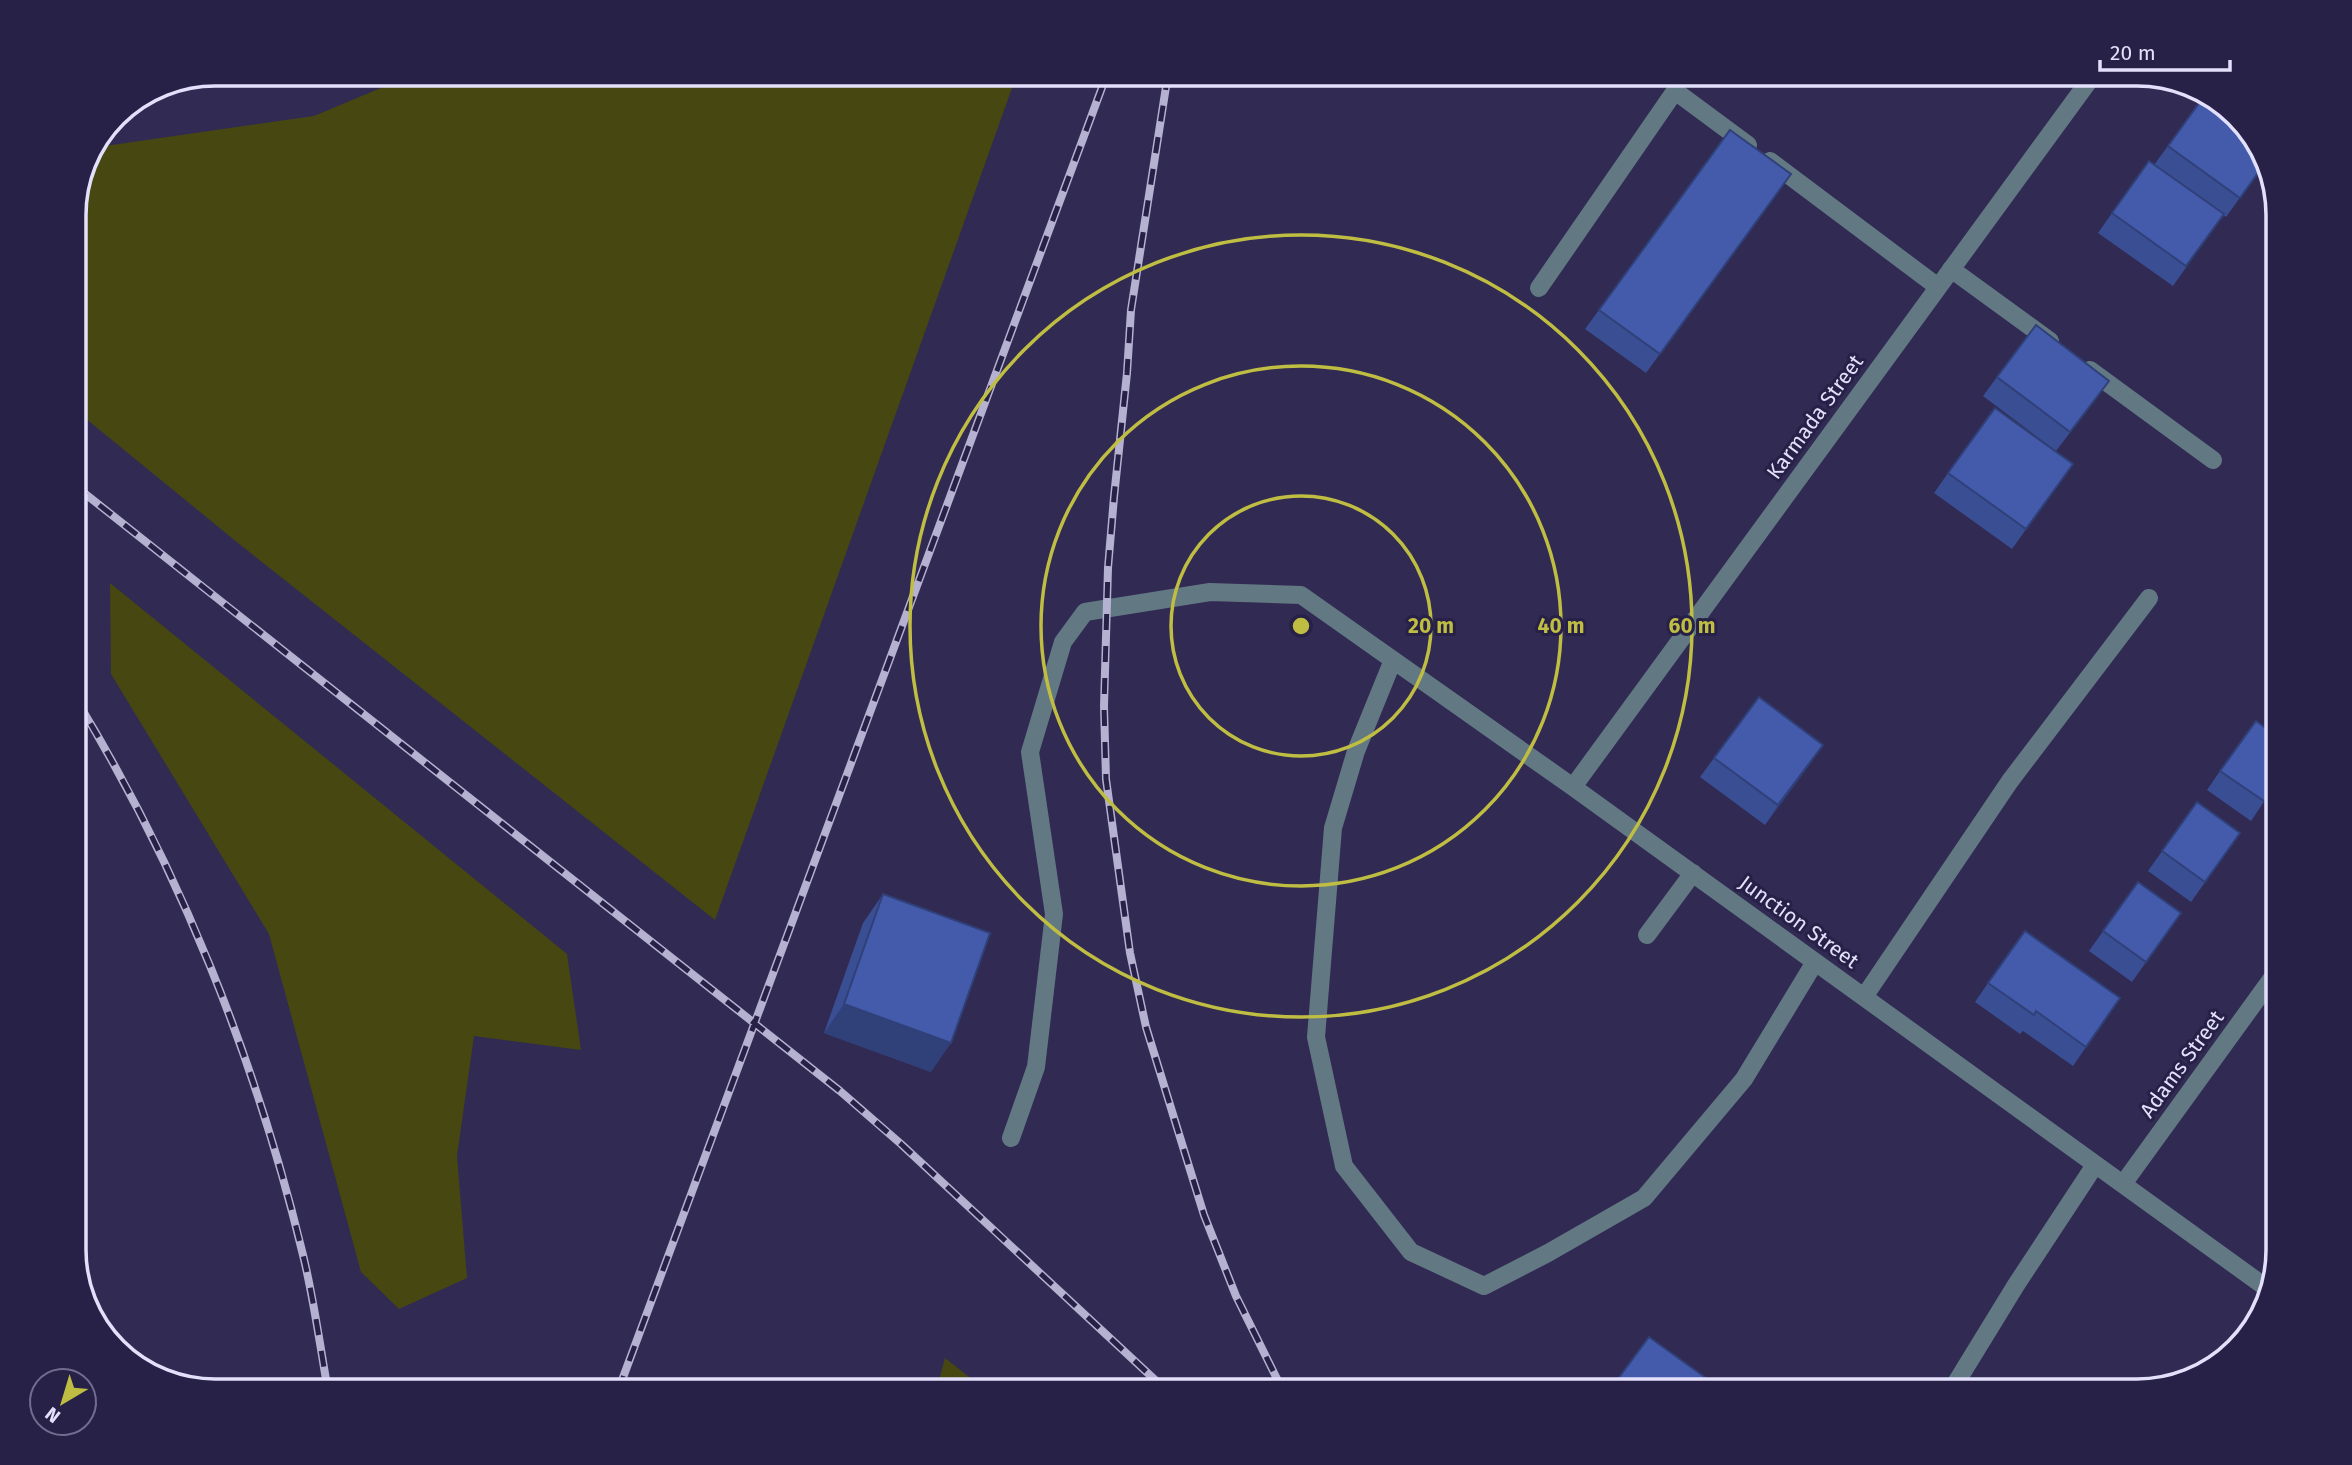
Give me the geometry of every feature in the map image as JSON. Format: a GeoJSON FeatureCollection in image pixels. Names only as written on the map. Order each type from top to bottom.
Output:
{"type":"FeatureCollection","features":[{"type":"Feature","properties":{"kind":"street","name":"Karmada Street"},"geometry":{"type":"LineString","coordinates":[[1573,787],[2085,86]]}},
{"type":"Feature","properties":{"kind":"street"},"geometry":{"type":"LineString","coordinates":[[1539,288],[1675,91],[1938,287]]}},
{"type":"Feature","properties":{"kind":"street"},"geometry":{"type":"LineString","coordinates":[[1951,269],[2213,460]]}},
{"type":"Feature","properties":{"kind":"street","name":"Junction Street"},"geometry":{"type":"LineString","coordinates":[[1011,1138],[1036,1068],[1054,914],[1030,752],[1063,642],[1086,612],[1210,592],[1301,595],[1693,873],[2262,1284]]}},
{"type":"Feature","properties":{"kind":"street"},"geometry":{"type":"LineString","coordinates":[[1864,997],[2010,781],[2148,598]]}},
{"type":"Feature","properties":{"kind":"street"},"geometry":{"type":"LineString","coordinates":[[1393,660],[1356,751],[1333,828],[1315,1037],[1344,1166],[1411,1252],[1484,1286],[1644,1198],[1744,1079],[1815,962]]}},
{"type":"Feature","properties":{"kind":"street"},"geometry":{"type":"LineString","coordinates":[[1647,935],[1693,873]]}},
{"type":"Feature","properties":{"kind":"street","name":"Adams Street"},"geometry":{"type":"LineString","coordinates":[[2123,1184],[2266,987]]}},
{"type":"Feature","properties":{"kind":"street"},"geometry":{"type":"LineString","coordinates":[[1958,1379],[2095,1165]]}},
{"type":"Feature","properties":{"kind":"shaded area"},"geometry":{"type":"Polygon","coordinates":[[[385,86],[1013,86],[715,920],[238,543],[86,419],[86,207],[90,182],[106,146],[314,116],[385,86]]]}},
{"type":"Feature","properties":{"kind":"shaded area"},"geometry":{"type":"Polygon","coordinates":[[[110,583],[567,954],[581,1050],[474,1036],[457,1156],[467,1278],[399,1309],[361,1272],[269,934],[111,674],[110,583]]]}},
{"type":"Feature","properties":{"kind":"shaded area"},"geometry":{"type":"Polygon","coordinates":[[[945,1358],[972,1379],[939,1379],[945,1358]]]}},
{"type":"Feature","properties":{"kind":"building"},"geometry":{"type":"Polygon","coordinates":[[[2200,102],[2234,130],[2253,158],[2258,172],[2240,198],[2168,146],[2200,102]]]}},
{"type":"Feature","properties":{"kind":"building"},"geometry":{"type":"Polygon","coordinates":[[[1730,130],[1791,174],[1660,354],[1599,310],[1730,130]]]}},
{"type":"Feature","properties":{"kind":"building"},"geometry":{"type":"Polygon","coordinates":[[[2149,161],[2224,214],[2186,266],[2112,213],[2149,161]]]}},
{"type":"Feature","properties":{"kind":"building"},"geometry":{"type":"Polygon","coordinates":[[[2036,325],[2109,381],[2070,432],[1997,377],[2036,325]]]}},
{"type":"Feature","properties":{"kind":"building"},"geometry":{"type":"Polygon","coordinates":[[[1995,408],[2073,464],[2026,529],[1948,473],[1995,408]]]}},
{"type":"Feature","properties":{"kind":"building"},"geometry":{"type":"Polygon","coordinates":[[[1759,697],[1823,745],[1778,805],[1714,758],[1759,697]]]}},
{"type":"Feature","properties":{"kind":"building"},"geometry":{"type":"Polygon","coordinates":[[[2256,721],[2266,728],[2264,801],[2220,771],[2256,721]]]}},
{"type":"Feature","properties":{"kind":"building"},"geometry":{"type":"Polygon","coordinates":[[[2197,802],[2240,833],[2205,882],[2162,851],[2197,802]]]}},
{"type":"Feature","properties":{"kind":"building"},"geometry":{"type":"Polygon","coordinates":[[[2138,882],[2181,913],[2146,962],[2103,931],[2138,882]]]}},
{"type":"Feature","properties":{"kind":"building"},"geometry":{"type":"Polygon","coordinates":[[[883,894],[990,933],[951,1043],[844,1004],[883,894]]]}},
{"type":"Feature","properties":{"kind":"building"},"geometry":{"type":"Polygon","coordinates":[[[2025,931],[2120,998],[2086,1047],[2036,1011],[2034,1015],[1988,983],[2025,931]]]}},
{"type":"Feature","properties":{"kind":"building"},"geometry":{"type":"Polygon","coordinates":[[[1649,1337],[1707,1379],[1618,1379],[1649,1337]]]}},
{"type":"Feature","properties":{"kind":"railway"},"geometry":{"type":"LineString","coordinates":[[622,1379],[1103,86]]}},
{"type":"Feature","properties":{"kind":"railway"},"geometry":{"type":"LineString","coordinates":[[1166,86],[1131,310],[1114,497],[1108,568],[1104,706],[1106,779],[1130,953],[1146,1027],[1204,1215],[1236,1296],[1277,1379]]}},
{"type":"Feature","properties":{"kind":"railway"},"geometry":{"type":"LineString","coordinates":[[86,494],[840,1091],[901,1144],[1154,1379]]}},
{"type":"Feature","properties":{"kind":"railway"},"geometry":{"type":"LineString","coordinates":[[86,717],[147,828],[180,897],[238,1038],[284,1182],[303,1255],[326,1379]]}}]}
